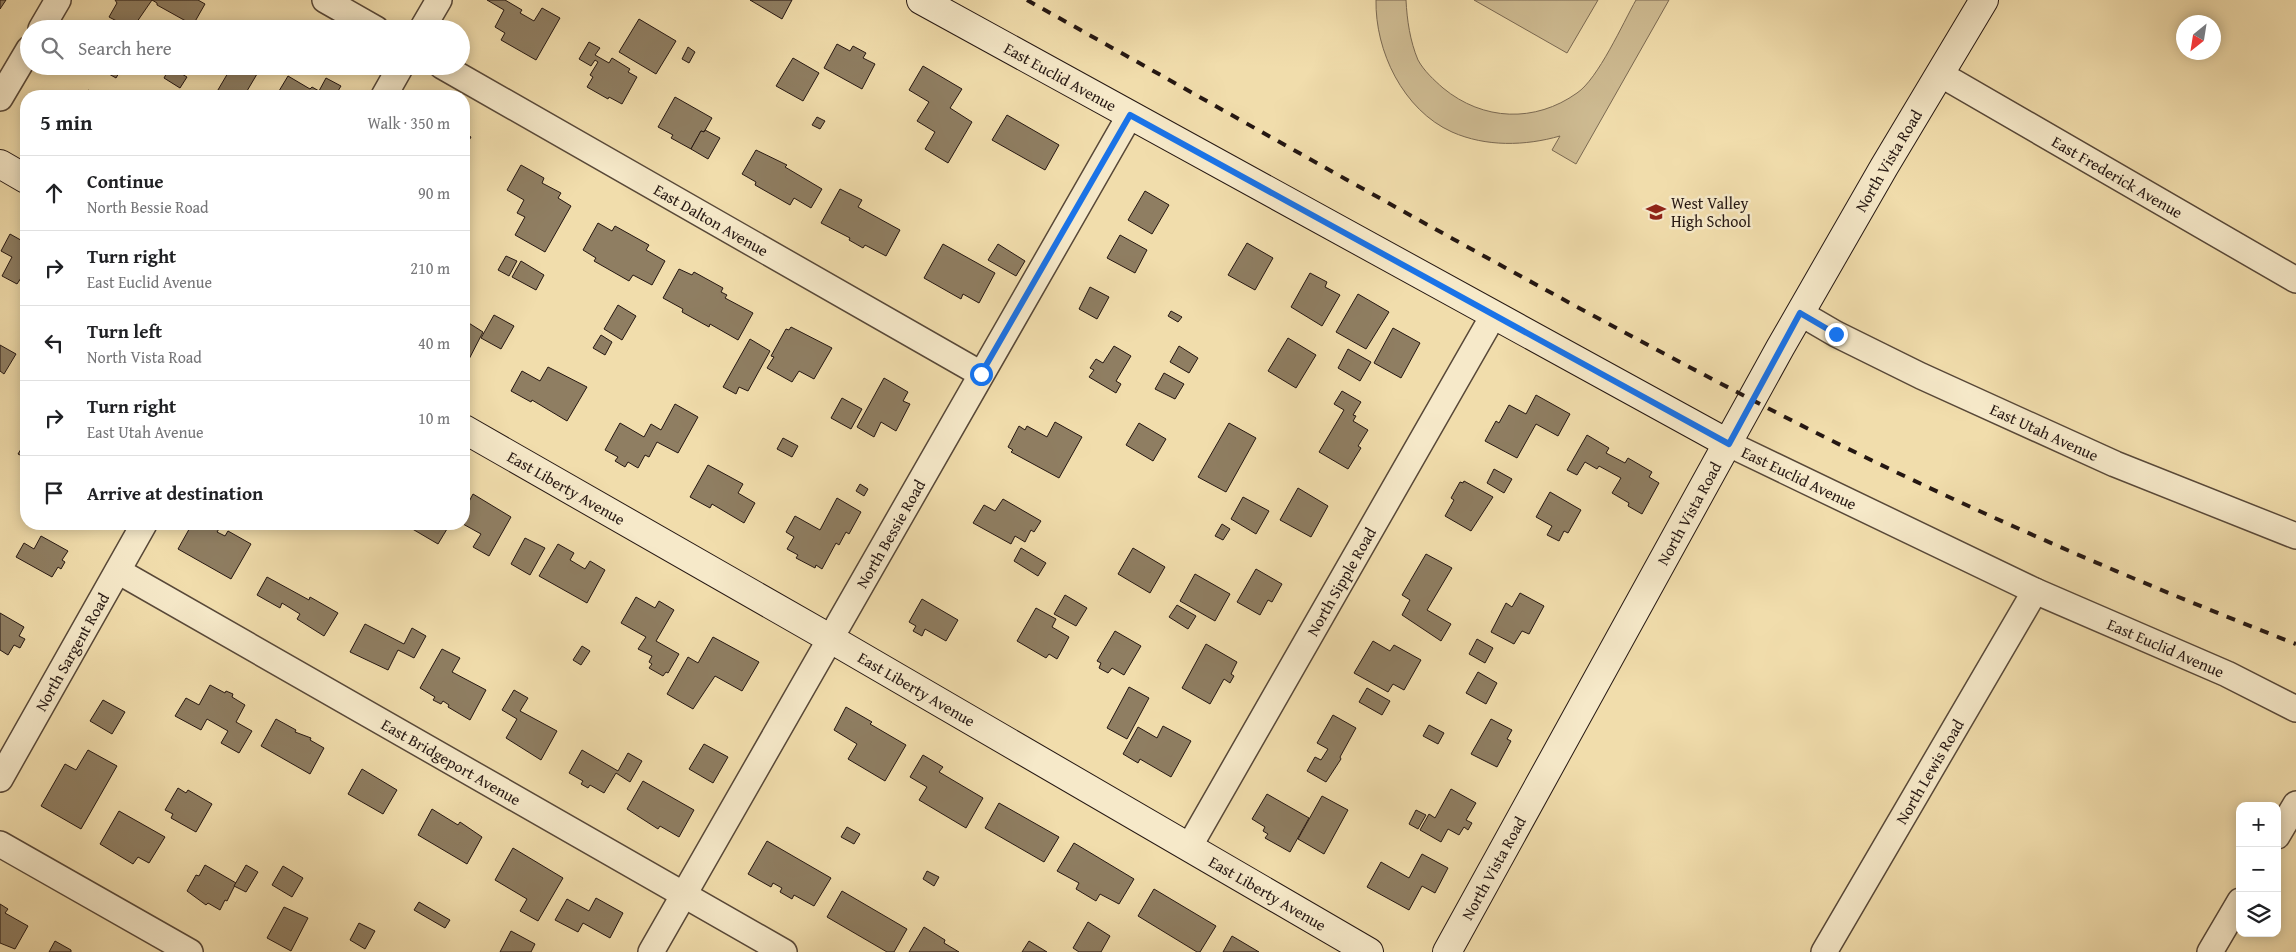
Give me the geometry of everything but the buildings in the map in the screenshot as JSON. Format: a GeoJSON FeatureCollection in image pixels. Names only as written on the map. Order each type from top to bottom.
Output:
{"type":"FeatureCollection","features":[{"type":"Feature","properties":{"kind":"street"},"geometry":{"type":"LineString","coordinates":[[46,20],[58,0]]}},
{"type":"Feature","properties":{"kind":"street"},"geometry":{"type":"LineString","coordinates":[[325,0],[360,20]]}},
{"type":"Feature","properties":{"kind":"street"},"geometry":{"type":"LineString","coordinates":[[427,20],[439,0]]}},
{"type":"Feature","properties":{"kind":"street","name":"East Euclid Avenue"},"geometry":{"type":"LineString","coordinates":[[921,0],[1729,444],[2035,591],[2227,674],[2296,709]]}},
{"type":"Feature","properties":{"kind":"street","name":"North Vista Road"},"geometry":{"type":"LineString","coordinates":[[1448,952],[1800,313],[1884,166],[1984,0]]}},
{"type":"Feature","properties":{"kind":"street"},"geometry":{"type":"LineString","coordinates":[[0,98],[20,64]]}},
{"type":"Feature","properties":{"kind":"street","name":"East Frederick Avenue"},"geometry":{"type":"LineString","coordinates":[[1940,74],[2296,280]]}},
{"type":"Feature","properties":{"kind":"street"},"geometry":{"type":"LineString","coordinates":[[387,90],[396,75]]}},
{"type":"Feature","properties":{"kind":"street","name":"East Dalton Avenue"},"geometry":{"type":"LineString","coordinates":[[458,75],[981,374]]}},
{"type":"Feature","properties":{"kind":"street","name":"North Bessie Road"},"geometry":{"type":"LineString","coordinates":[[651,952],[1130,115]]}},
{"type":"Feature","properties":{"kind":"street"},"geometry":{"type":"LineString","coordinates":[[0,164],[20,176]]}},
{"type":"Feature","properties":{"kind":"street","name":"East Utah Avenue"},"geometry":{"type":"LineString","coordinates":[[1800,313],[1836,334],[1921,376],[2115,464],[2296,536]]}},
{"type":"Feature","properties":{"kind":"street","name":"North Sipple Road"},"geometry":{"type":"LineString","coordinates":[[1189,847],[1493,316]]}},
{"type":"Feature","properties":{"kind":"street","name":"East Liberty Avenue"},"geometry":{"type":"LineString","coordinates":[[470,432],[831,639],[1370,952]]}},
{"type":"Feature","properties":{"kind":"street","name":"North Sargent Road"},"geometry":{"type":"LineString","coordinates":[[0,779],[141,530]]}},
{"type":"Feature","properties":{"kind":"street","name":"East Bridgeport Avenue"},"geometry":{"type":"LineString","coordinates":[[118,571],[784,952]]}},
{"type":"Feature","properties":{"kind":"street","name":"North Lewis Road"},"geometry":{"type":"LineString","coordinates":[[1824,952],[2035,591]]}},
{"type":"Feature","properties":{"kind":"street"},"geometry":{"type":"LineString","coordinates":[[2281,829],[2296,804]]}},
{"type":"Feature","properties":{"kind":"street"},"geometry":{"type":"LineString","coordinates":[[0,844],[190,952]]}},
{"type":"Feature","properties":{"kind":"street"},"geometry":{"type":"LineString","coordinates":[[2210,952],[2236,908]]}},
{"type":"Feature","properties":{"kind":"shaded area"},"geometry":{"type":"Polygon","coordinates":[[[1376,0],[1406,0],[1409,30],[1418,60],[1426,72],[1443,88],[1475,107],[1509,114],[1544,110],[1561,103],[1577,93],[1593,76],[1636,0],[1669,0],[1576,164],[1552,150],[1560,136],[1519,143],[1478,140],[1452,132],[1435,122],[1419,109],[1395,77],[1387,58],[1377,19],[1376,0]]]}},
{"type":"Feature","properties":{"kind":"shaded area"},"geometry":{"type":"Polygon","coordinates":[[[1474,0],[1598,0],[1567,53],[1474,0]]]}},
{"type":"Feature","properties":{"kind":"railway"},"geometry":{"type":"LineString","coordinates":[[1027,0],[1575,306],[1826,438],[1958,501],[2092,561],[2296,644]]}},
{"type":"Feature","properties":{"kind":"place","name":"West Valley High School"},"geometry":{"type":"Point","coordinates":[1656,212]}},
{"type":"Feature","properties":{"kind":"route"},"geometry":{"type":"LineString","coordinates":[[981,374],[1130,115],[1729,444],[1800,313],[1836,334]]}}]}
